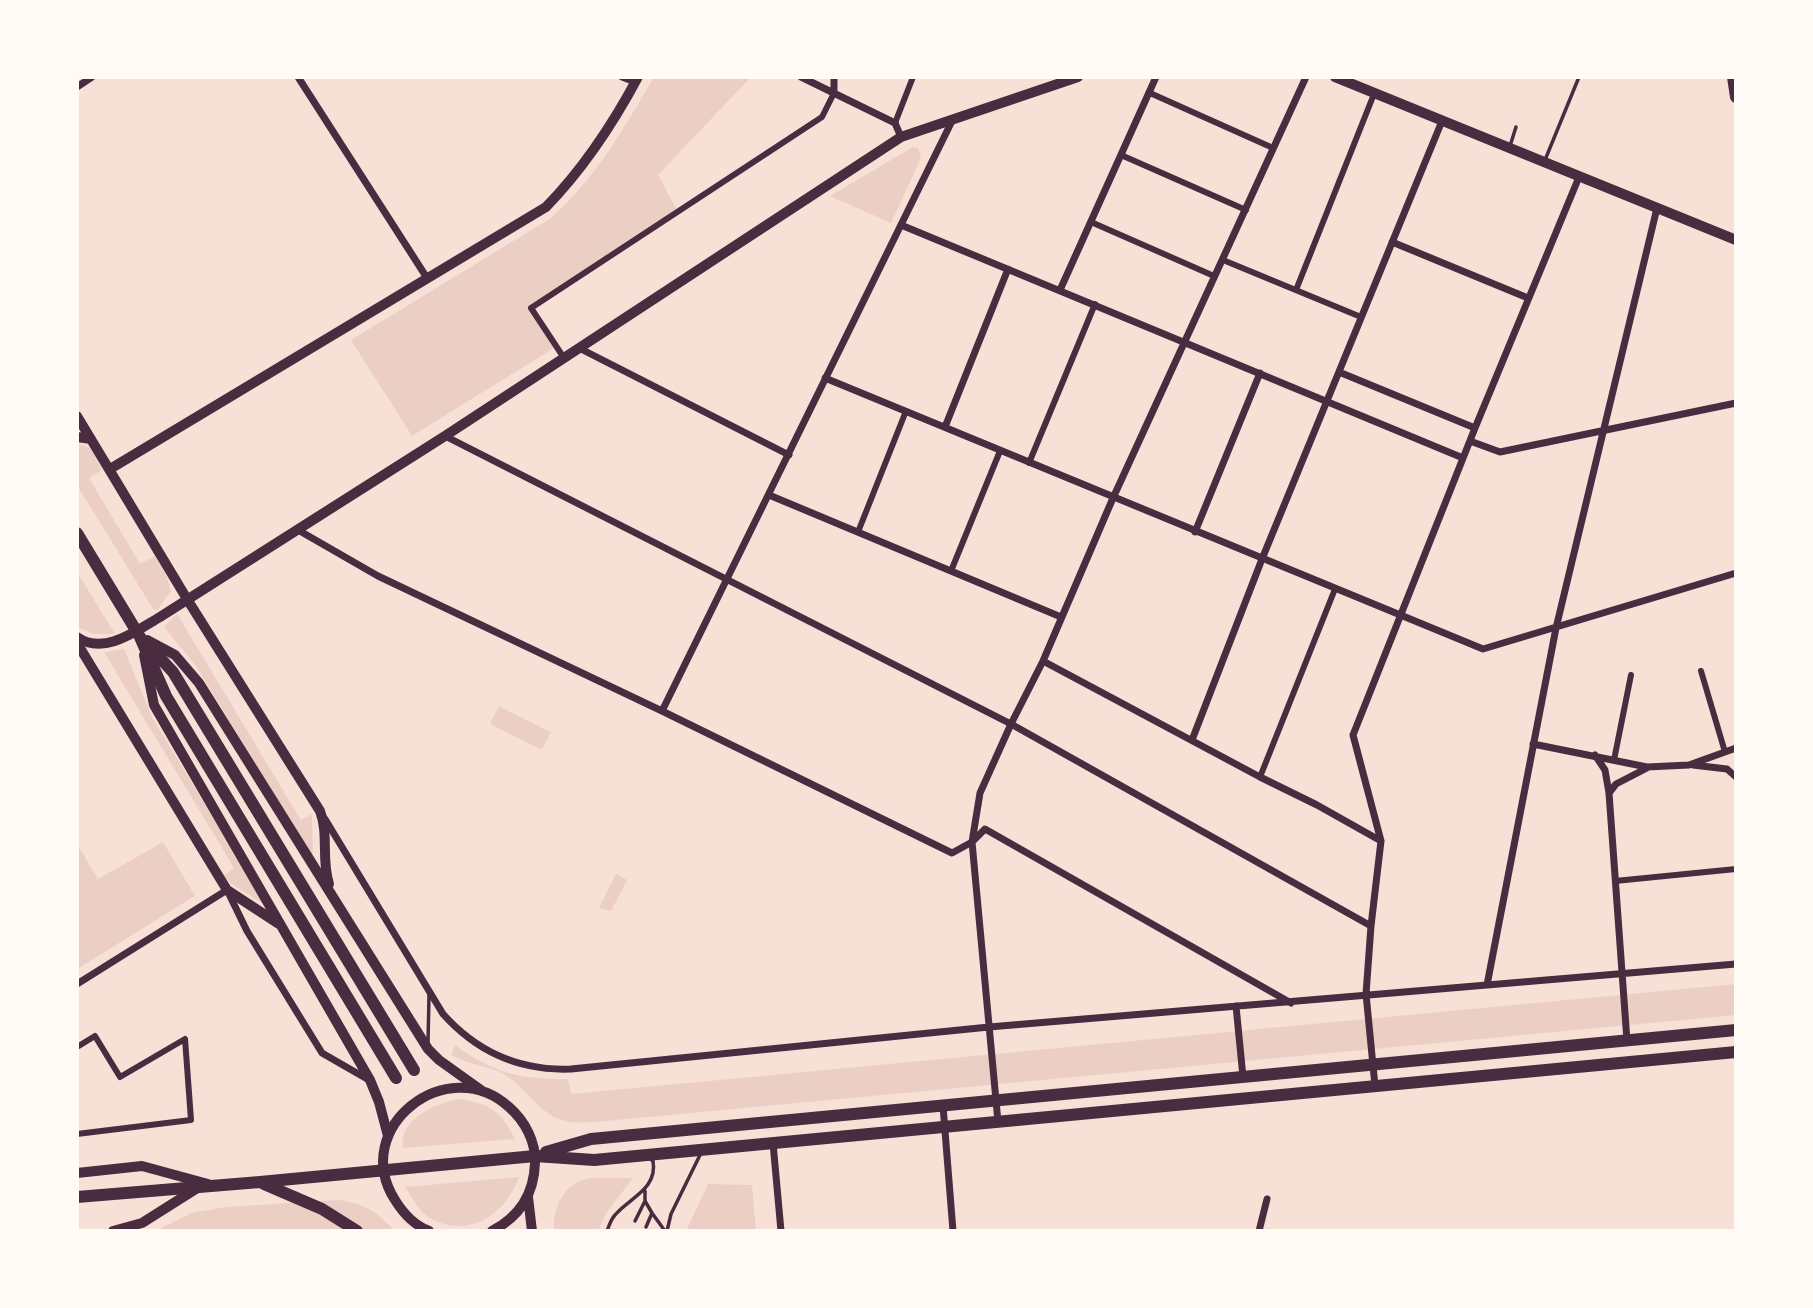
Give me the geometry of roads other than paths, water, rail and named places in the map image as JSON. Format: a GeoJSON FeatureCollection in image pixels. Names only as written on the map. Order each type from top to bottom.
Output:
{"type":"FeatureCollection","features":[{"type":"Feature","properties":{"kind":"main road"},"geometry":{"type":"LineString","coordinates":[[1733,77],[1736,97]]}},
{"type":"Feature","properties":{"kind":"main road"},"geometry":{"type":"LineString","coordinates":[[77,533],[138,634],[166,696],[396,1078]]}},
{"type":"Feature","properties":{"kind":"main road"},"geometry":{"type":"LineString","coordinates":[[138,634],[173,672],[414,1069]]}},
{"type":"Feature","properties":{"kind":"main road"},"geometry":{"type":"LineString","coordinates":[[535,1156],[591,1139],[1736,1030]]}},
{"type":"Feature","properties":{"kind":"main road"},"geometry":{"type":"LineString","coordinates":[[77,1197],[535,1156],[594,1160],[641,1156],[1736,1052]]}},
{"type":"Feature","properties":{"kind":"main road"},"geometry":{"type":"LineString","coordinates":[[429,1231],[403,1213],[390,1192],[384,1169],[384,1152],[388,1136],[399,1117],[416,1101],[436,1091],[458,1087],[481,1090],[501,1100],[518,1115],[529,1134],[535,1156],[535,1177],[528,1196],[518,1212],[492,1231]]}},
{"type":"Feature","properties":{"kind":"main road"},"geometry":{"type":"LineString","coordinates":[[260,1182],[323,1209],[357,1231]]}},
{"type":"Feature","properties":{"kind":"main road"},"geometry":{"type":"LineString","coordinates":[[528,1196],[532,1231]]}},
{"type":"Feature","properties":{"kind":"street"},"geometry":{"type":"LineString","coordinates":[[77,87],[92,77]]}},
{"type":"Feature","properties":{"kind":"street"},"geometry":{"type":"LineString","coordinates":[[298,77],[427,278]]}},
{"type":"Feature","properties":{"kind":"street"},"geometry":{"type":"LineString","coordinates":[[110,469],[546,207],[568,185],[637,80],[622,77]]}},
{"type":"Feature","properties":{"kind":"street"},"geometry":{"type":"LineString","coordinates":[[801,77],[895,123],[901,137]]}},
{"type":"Feature","properties":{"kind":"street"},"geometry":{"type":"LineString","coordinates":[[564,358],[531,308],[822,117],[834,93],[834,77]]}},
{"type":"Feature","properties":{"kind":"street"},"geometry":{"type":"LineString","coordinates":[[895,123],[914,77]]}},
{"type":"Feature","properties":{"kind":"street"},"geometry":{"type":"LineString","coordinates":[[77,637],[85,643],[103,644],[138,634],[187,599],[446,436],[901,137],[1079,77]]}},
{"type":"Feature","properties":{"kind":"street"},"geometry":{"type":"LineString","coordinates":[[1060,290],[1156,77]]}},
{"type":"Feature","properties":{"kind":"street"},"geometry":{"type":"LineString","coordinates":[[998,1122],[972,842],[980,793],[1043,661],[1113,498],[1306,77]]}},
{"type":"Feature","properties":{"kind":"street"},"geometry":{"type":"LineString","coordinates":[[1335,77],[1736,240]]}},
{"type":"Feature","properties":{"kind":"street"},"geometry":{"type":"LineString","coordinates":[[1150,93],[1273,148]]}},
{"type":"Feature","properties":{"kind":"street"},"geometry":{"type":"LineString","coordinates":[[1296,290],[1374,94]]}},
{"type":"Feature","properties":{"kind":"street"},"geometry":{"type":"LineString","coordinates":[[662,711],[952,121]]}},
{"type":"Feature","properties":{"kind":"street"},"geometry":{"type":"LineString","coordinates":[[1192,740],[1262,559],[1443,121]]}},
{"type":"Feature","properties":{"kind":"street"},"geometry":{"type":"LineString","coordinates":[[1121,155],[1246,210]]}},
{"type":"Feature","properties":{"kind":"street"},"geometry":{"type":"LineString","coordinates":[[1375,1086],[1366,994],[1381,841],[1353,735],[1475,428],[1579,177]]}},
{"type":"Feature","properties":{"kind":"street"},"geometry":{"type":"LineString","coordinates":[[1487,985],[1556,628],[1657,208]]}},
{"type":"Feature","properties":{"kind":"street"},"geometry":{"type":"LineString","coordinates":[[1091,222],[1214,276]]}},
{"type":"Feature","properties":{"kind":"street"},"geometry":{"type":"LineString","coordinates":[[901,225],[1463,458]]}},
{"type":"Feature","properties":{"kind":"street"},"geometry":{"type":"LineString","coordinates":[[1392,242],[1528,298]]}},
{"type":"Feature","properties":{"kind":"street"},"geometry":{"type":"LineString","coordinates":[[1223,260],[1361,317]]}},
{"type":"Feature","properties":{"kind":"street"},"geometry":{"type":"LineString","coordinates":[[944,427],[1007,269]]}},
{"type":"Feature","properties":{"kind":"street"},"geometry":{"type":"LineString","coordinates":[[1029,463],[1094,304]]}},
{"type":"Feature","properties":{"kind":"street"},"geometry":{"type":"LineString","coordinates":[[579,348],[789,455]]}},
{"type":"Feature","properties":{"kind":"street"},"geometry":{"type":"LineString","coordinates":[[1339,372],[1475,428]]}},
{"type":"Feature","properties":{"kind":"street"},"geometry":{"type":"LineString","coordinates":[[1195,532],[1260,373]]}},
{"type":"Feature","properties":{"kind":"street"},"geometry":{"type":"LineString","coordinates":[[825,378],[1483,649],[1736,573]]}},
{"type":"Feature","properties":{"kind":"street"},"geometry":{"type":"LineString","coordinates":[[1470,441],[1500,452],[1736,403]]}},
{"type":"Feature","properties":{"kind":"street"},"geometry":{"type":"LineString","coordinates":[[858,532],[906,411]]}},
{"type":"Feature","properties":{"kind":"street"},"geometry":{"type":"LineString","coordinates":[[77,416],[429,994],[460,1033],[492,1053],[528,1067],[571,1069],[989,1027],[1736,964]]}},
{"type":"Feature","properties":{"kind":"street"},"geometry":{"type":"LineString","coordinates":[[446,436],[1011,724],[1371,926]]}},
{"type":"Feature","properties":{"kind":"street"},"geometry":{"type":"LineString","coordinates":[[77,437],[92,439]]}},
{"type":"Feature","properties":{"kind":"street"},"geometry":{"type":"LineString","coordinates":[[951,571],[1000,451]]}},
{"type":"Feature","properties":{"kind":"street"},"geometry":{"type":"LineString","coordinates":[[769,495],[1061,617]]}},
{"type":"Feature","properties":{"kind":"street"},"geometry":{"type":"LineString","coordinates":[[298,530],[388,581],[952,853],[972,842],[985,829],[1291,1003]]}},
{"type":"Feature","properties":{"kind":"street"},"geometry":{"type":"LineString","coordinates":[[1260,777],[1335,589]]}},
{"type":"Feature","properties":{"kind":"street"},"geometry":{"type":"LineString","coordinates":[[138,634],[175,655],[198,683],[428,1049],[481,1090]]}},
{"type":"Feature","properties":{"kind":"street"},"geometry":{"type":"LineString","coordinates":[[138,634],[154,705],[370,1080],[380,1102],[388,1136]]}},
{"type":"Feature","properties":{"kind":"street"},"geometry":{"type":"LineString","coordinates":[[77,643],[322,1053],[370,1080]]}},
{"type":"Feature","properties":{"kind":"street"},"geometry":{"type":"LineString","coordinates":[[1043,661],[1381,841]]}},
{"type":"Feature","properties":{"kind":"street"},"geometry":{"type":"LineString","coordinates":[[1701,671],[1725,752]]}},
{"type":"Feature","properties":{"kind":"street"},"geometry":{"type":"LineString","coordinates":[[1614,760],[1631,675]]}},
{"type":"Feature","properties":{"kind":"street"},"geometry":{"type":"LineString","coordinates":[[1533,744],[1647,767],[1718,766],[1727,769],[1736,777]]}},
{"type":"Feature","properties":{"kind":"street"},"geometry":{"type":"LineString","coordinates":[[1689,765],[1736,748]]}},
{"type":"Feature","properties":{"kind":"street"},"geometry":{"type":"LineString","coordinates":[[1594,755],[1605,770],[1609,793],[1628,1041]]}},
{"type":"Feature","properties":{"kind":"street"},"geometry":{"type":"LineString","coordinates":[[1609,793],[1616,784],[1647,767]]}},
{"type":"Feature","properties":{"kind":"street"},"geometry":{"type":"LineString","coordinates":[[320,811],[323,821],[325,870],[335,901]]}},
{"type":"Feature","properties":{"kind":"street"},"geometry":{"type":"LineString","coordinates":[[1615,881],[1736,869]]}},
{"type":"Feature","properties":{"kind":"street"},"geometry":{"type":"LineString","coordinates":[[227,890],[282,926]]}},
{"type":"Feature","properties":{"kind":"street"},"geometry":{"type":"LineString","coordinates":[[77,984],[227,890]]}},
{"type":"Feature","properties":{"kind":"street"},"geometry":{"type":"LineString","coordinates":[[1236,1006],[1243,1077]]}},
{"type":"Feature","properties":{"kind":"street"},"geometry":{"type":"LineString","coordinates":[[77,1047],[95,1036],[120,1077],[185,1040],[191,1120],[77,1134]]}},
{"type":"Feature","properties":{"kind":"street"},"geometry":{"type":"LineString","coordinates":[[943,1106],[953,1231]]}},
{"type":"Feature","properties":{"kind":"street"},"geometry":{"type":"LineString","coordinates":[[773,1143],[781,1231]]}},
{"type":"Feature","properties":{"kind":"street"},"geometry":{"type":"LineString","coordinates":[[77,1173],[142,1166],[215,1185]]}},
{"type":"Feature","properties":{"kind":"street"},"geometry":{"type":"LineString","coordinates":[[113,1231],[142,1223],[200,1187]]}},
{"type":"Feature","properties":{"kind":"street"},"geometry":{"type":"LineString","coordinates":[[1259,1231],[1267,1199]]}},
{"type":"Feature","properties":{"kind":"lane"},"geometry":{"type":"LineString","coordinates":[[1544,162],[1579,77]]}},
{"type":"Feature","properties":{"kind":"lane"},"geometry":{"type":"LineString","coordinates":[[1509,148],[1516,127]]}},
{"type":"Feature","properties":{"kind":"lane"},"geometry":{"type":"LineString","coordinates":[[428,1049],[429,994]]}},
{"type":"Feature","properties":{"kind":"lane"},"geometry":{"type":"LineString","coordinates":[[666,1231],[671,1214],[699,1157],[703,1152],[713,1149]]}},
{"type":"Feature","properties":{"kind":"lane"},"geometry":{"type":"LineString","coordinates":[[635,1221],[645,1201],[646,1189],[654,1167],[653,1161],[641,1156]]}},
{"type":"Feature","properties":{"kind":"lane"},"geometry":{"type":"LineString","coordinates":[[607,1231],[614,1216],[646,1189]]}},
{"type":"Feature","properties":{"kind":"lane"},"geometry":{"type":"LineString","coordinates":[[645,1201],[666,1231]]}},
{"type":"Feature","properties":{"kind":"lane"},"geometry":{"type":"LineString","coordinates":[[646,1227],[652,1213]]}}]}
